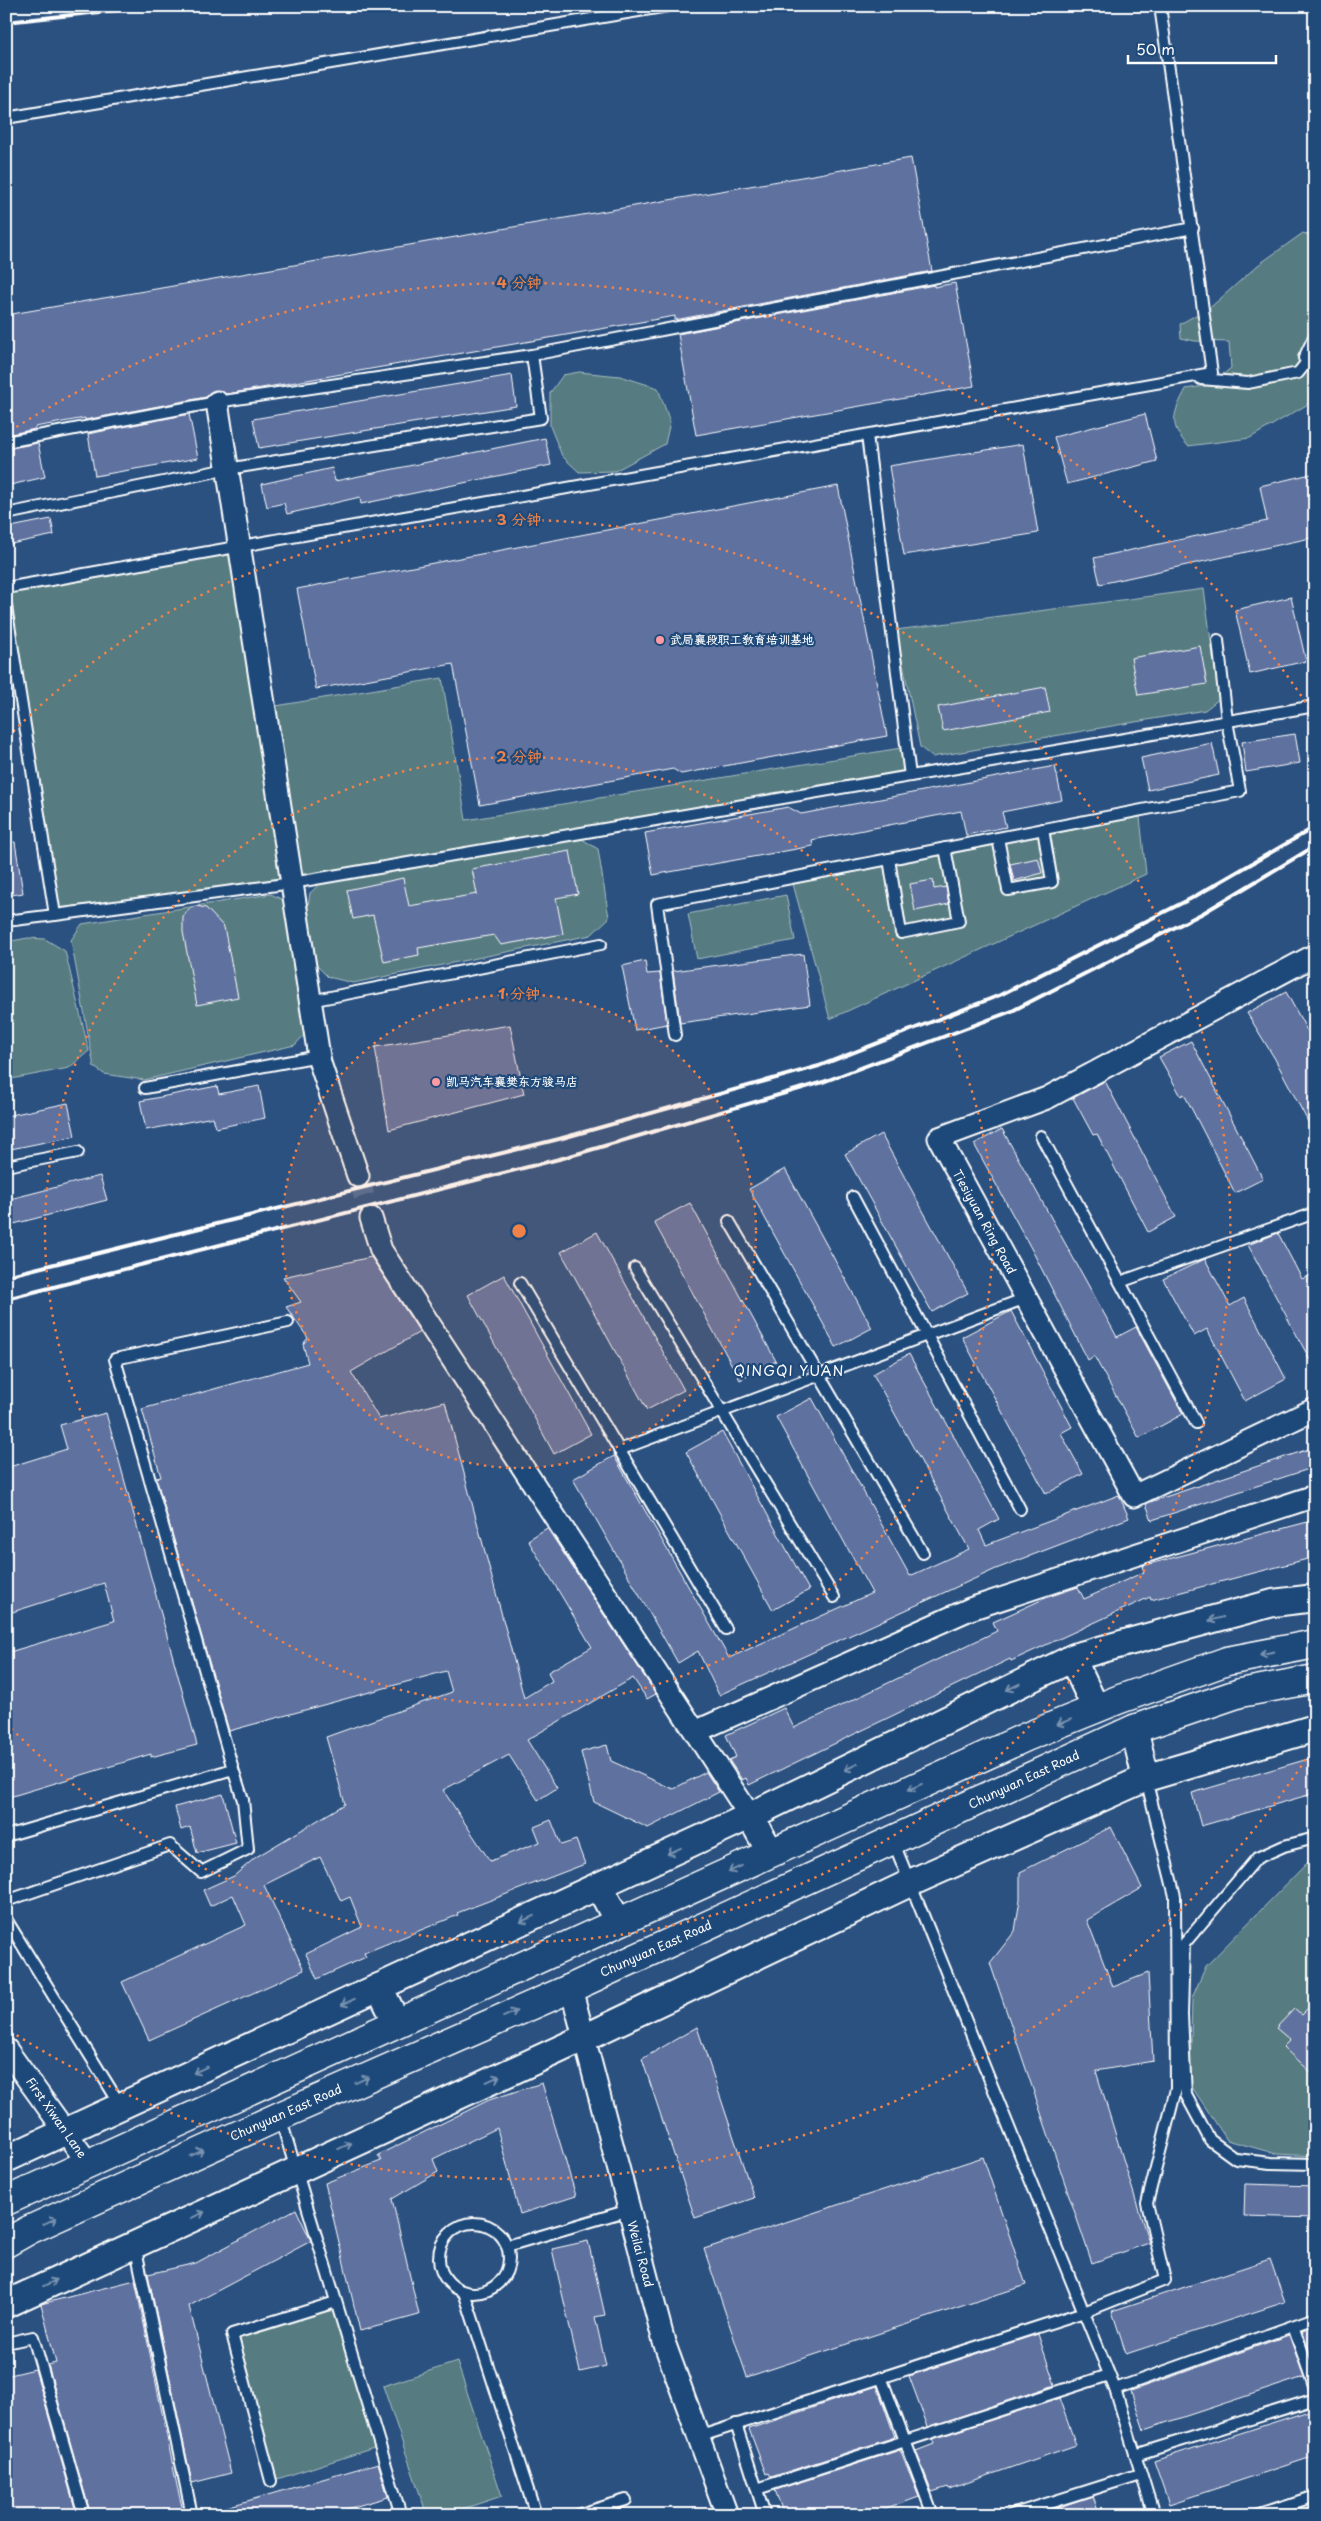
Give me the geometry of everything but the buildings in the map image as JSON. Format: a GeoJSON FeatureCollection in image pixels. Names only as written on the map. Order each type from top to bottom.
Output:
{"type":"FeatureCollection","features":[{"type":"Feature","properties":{"kind":"main road"},"geometry":{"type":"LineString","coordinates":[[6,2201],[1026,1737],[1227,1661],[1315,1644]]}},
{"type":"Feature","properties":{"kind":"main road","name":"Chunyuan East Road"},"geometry":{"type":"LineString","coordinates":[[6,2243],[29,2230],[280,2116],[570,1988],[1134,1729],[1240,1693],[1315,1680]]}},
{"type":"Feature","properties":{"kind":"street"},"geometry":{"type":"LineString","coordinates":[[216,402],[319,1056],[358,1176]]}},
{"type":"Feature","properties":{"kind":"street","name":"Tiesiyuan Ring Road"},"geometry":{"type":"LineString","coordinates":[[1315,955],[1047,1098],[939,1138],[1134,1496],[1315,1409]]}},
{"type":"Feature","properties":{"kind":"street"},"geometry":{"type":"LineString","coordinates":[[370,1218],[381,1250],[696,1731],[771,1853]]}},
{"type":"Feature","properties":{"kind":"street"},"geometry":{"type":"LineString","coordinates":[[696,1731],[970,1609],[1315,1496]]}},
{"type":"Feature","properties":{"kind":"street"},"geometry":{"type":"LineString","coordinates":[[6,2160],[750,1816],[1072,1658],[1273,1603],[1315,1598]]}},
{"type":"Feature","properties":{"kind":"street"},"geometry":{"type":"LineString","coordinates":[[1072,1658],[1096,1709]]}},
{"type":"Feature","properties":{"kind":"street"},"geometry":{"type":"LineString","coordinates":[[6,2304],[584,2038],[910,1883],[1146,1778],[1315,1728]]}},
{"type":"Feature","properties":{"kind":"street"},"geometry":{"type":"LineString","coordinates":[[1134,1729],[1146,1778]]}},
{"type":"Feature","properties":{"kind":"street"},"geometry":{"type":"LineString","coordinates":[[599,1886],[618,1922]]}},
{"type":"Feature","properties":{"kind":"street"},"geometry":{"type":"LineString","coordinates":[[380,1987],[397,2023]]}},
{"type":"Feature","properties":{"kind":"street","name":"Weilai Road"},"geometry":{"type":"LineString","coordinates":[[570,1988],[664,2342],[727,2515]]}},
{"type":"Feature","properties":{"kind":"street","name":"First Xiwan Lane"},"geometry":{"type":"LineString","coordinates":[[6,2049],[88,2164]]}},
{"type":"Feature","properties":{"kind":"lane"},"geometry":{"type":"LineString","coordinates":[[6,118],[668,6]]}},
{"type":"Feature","properties":{"kind":"lane"},"geometry":{"type":"LineString","coordinates":[[6,588],[1212,373],[1193,228],[1160,6]]}},
{"type":"Feature","properties":{"kind":"lane"},"geometry":{"type":"LineString","coordinates":[[6,442],[216,402],[532,355],[1193,228]]}},
{"type":"Feature","properties":{"kind":"lane"},"geometry":{"type":"LineString","coordinates":[[1298,373],[1315,335]]}},
{"type":"Feature","properties":{"kind":"lane"},"geometry":{"type":"LineString","coordinates":[[1187,378],[1248,383],[1298,373],[1315,352]]}},
{"type":"Feature","properties":{"kind":"lane"},"geometry":{"type":"LineString","coordinates":[[6,514],[227,469],[541,418],[532,355]]}},
{"type":"Feature","properties":{"kind":"lane"},"geometry":{"type":"LineString","coordinates":[[868,435],[910,776]]}},
{"type":"Feature","properties":{"kind":"lane"},"geometry":{"type":"LineString","coordinates":[[6,606],[55,914]]}},
{"type":"Feature","properties":{"kind":"lane"},"geometry":{"type":"LineString","coordinates":[[675,1035],[657,904],[1240,791],[1227,721],[1218,640]]}},
{"type":"Feature","properties":{"kind":"lane"},"geometry":{"type":"LineString","coordinates":[[6,921],[292,883],[1315,706]]}},
{"type":"Feature","properties":{"kind":"lane"},"geometry":{"type":"LineString","coordinates":[[998,838],[1008,890],[1052,882],[1042,829]]}},
{"type":"Feature","properties":{"kind":"lane"},"geometry":{"type":"LineString","coordinates":[[889,859],[902,933],[959,920],[945,848]]}},
{"type":"Feature","properties":{"kind":"lane"},"geometry":{"type":"LineString","coordinates":[[310,1001],[601,944]]}},
{"type":"Feature","properties":{"kind":"lane"},"geometry":{"type":"LineString","coordinates":[[145,1088],[319,1056]]}},
{"type":"Feature","properties":{"kind":"lane"},"geometry":{"type":"LineString","coordinates":[[1041,1136],[1196,1422]]}},
{"type":"Feature","properties":{"kind":"lane"},"geometry":{"type":"LineString","coordinates":[[6,1166],[78,1152]]}},
{"type":"Feature","properties":{"kind":"lane"},"geometry":{"type":"LineString","coordinates":[[853,1197],[1020,1509]]}},
{"type":"Feature","properties":{"kind":"lane"},"geometry":{"type":"LineString","coordinates":[[1120,1282],[1315,1213]]}},
{"type":"Feature","properties":{"kind":"lane"},"geometry":{"type":"LineString","coordinates":[[728,1221],[923,1553]]}},
{"type":"Feature","properties":{"kind":"lane"},"geometry":{"type":"LineString","coordinates":[[635,1268],[834,1597]]}},
{"type":"Feature","properties":{"kind":"lane"},"geometry":{"type":"LineString","coordinates":[[520,1283],[726,1629]]}},
{"type":"Feature","properties":{"kind":"lane"},"geometry":{"type":"LineString","coordinates":[[619,1450],[1026,1298]]}},
{"type":"Feature","properties":{"kind":"lane"},"geometry":{"type":"LineString","coordinates":[[6,1901],[170,1845],[201,1872],[248,1849],[243,1800],[115,1359],[288,1322]]}},
{"type":"Feature","properties":{"kind":"lane"},"geometry":{"type":"LineString","coordinates":[[6,1836],[233,1769]]}},
{"type":"Feature","properties":{"kind":"lane"},"geometry":{"type":"LineString","coordinates":[[698,2437],[1084,2312],[1165,2280],[1147,2203],[1176,2089],[1175,1896],[1146,1778]]}},
{"type":"Feature","properties":{"kind":"lane"},"geometry":{"type":"LineString","coordinates":[[1315,1838],[1284,1846],[1257,1858],[1184,1944],[1182,2015],[1186,2095],[1210,2140],[1236,2158],[1271,2163],[1315,2164]]}},
{"type":"Feature","properties":{"kind":"lane"},"geometry":{"type":"LineString","coordinates":[[893,1841],[1109,2375],[1154,2515]]}},
{"type":"Feature","properties":{"kind":"lane"},"geometry":{"type":"LineString","coordinates":[[6,1919],[121,2107]]}},
{"type":"Feature","properties":{"kind":"lane"},"geometry":{"type":"LineString","coordinates":[[280,2116],[401,2515]]}},
{"type":"Feature","properties":{"kind":"lane"},"geometry":{"type":"LineString","coordinates":[[508,2246],[628,2210]]}},
{"type":"Feature","properties":{"kind":"lane"},"geometry":{"type":"LineString","coordinates":[[464,2292],[486,2291],[496,2286],[504,2278],[509,2262],[508,2246],[501,2235],[492,2227],[480,2223],[468,2223],[457,2227],[447,2235],[441,2246],[439,2258],[441,2270],[446,2279],[464,2292],[536,2515]]}},
{"type":"Feature","properties":{"kind":"lane"},"geometry":{"type":"LineString","coordinates":[[135,2244],[192,2515]]}},
{"type":"Feature","properties":{"kind":"lane"},"geometry":{"type":"LineString","coordinates":[[271,2481],[232,2334],[336,2302]]}},
{"type":"Feature","properties":{"kind":"lane"},"geometry":{"type":"LineString","coordinates":[[1114,2389],[1315,2318]]}},
{"type":"Feature","properties":{"kind":"lane"},"geometry":{"type":"LineString","coordinates":[[1293,2326],[1315,2389]]}},
{"type":"Feature","properties":{"kind":"lane"},"geometry":{"type":"LineString","coordinates":[[6,2342],[33,2336],[84,2515]]}},
{"type":"Feature","properties":{"kind":"lane"},"geometry":{"type":"LineString","coordinates":[[757,2489],[1109,2375]]}},
{"type":"Feature","properties":{"kind":"lane"},"geometry":{"type":"LineString","coordinates":[[881,2377],[933,2515]]}},
{"type":"Feature","properties":{"kind":"lane"},"geometry":{"type":"LineString","coordinates":[[1135,2455],[1315,2399]]}},
{"type":"Feature","properties":{"kind":"lane"},"geometry":{"type":"LineString","coordinates":[[736,2424],[765,2515]]}},
{"type":"Feature","properties":{"kind":"lane"},"geometry":{"type":"LineString","coordinates":[[1011,2515],[1141,2474]]}},
{"type":"Feature","properties":{"kind":"lane"},"geometry":{"type":"LineString","coordinates":[[1257,2515],[1315,2496]]}},
{"type":"Feature","properties":{"kind":"lane"},"geometry":{"type":"LineString","coordinates":[[577,2515],[626,2500]]}},
{"type":"Feature","properties":{"kind":"green space"},"geometry":{"type":"Polygon","coordinates":[[[1303,233],[1315,237],[1315,400],[1250,438],[1188,446],[1175,425],[1178,405],[1186,389],[1210,385],[1231,368],[1229,342],[1195,341],[1181,338],[1180,324],[1212,306],[1258,265],[1303,233]]]}},
{"type":"Feature","properties":{"kind":"green space"},"geometry":{"type":"Polygon","coordinates":[[[579,372],[620,376],[658,388],[670,422],[665,444],[615,471],[579,472],[562,456],[550,426],[550,393],[563,375],[579,372]]]}},
{"type":"Feature","properties":{"kind":"green space"},"geometry":{"type":"Polygon","coordinates":[[[239,545],[264,708],[442,678],[466,820],[907,747],[910,776],[421,860],[55,915],[6,606],[6,588],[239,545]]]}},
{"type":"Feature","properties":{"kind":"green space"},"geometry":{"type":"Polygon","coordinates":[[[1204,589],[1219,699],[1205,710],[932,757],[920,747],[896,630],[1204,589]]]}},
{"type":"Feature","properties":{"kind":"green space"},"geometry":{"type":"Polygon","coordinates":[[[1140,817],[1146,874],[830,1019],[793,884],[1140,817]]]}},
{"type":"Feature","properties":{"kind":"green space"},"geometry":{"type":"Polygon","coordinates":[[[582,839],[598,849],[609,918],[591,935],[353,983],[328,977],[317,966],[306,918],[310,893],[322,882],[582,839]]]}},
{"type":"Feature","properties":{"kind":"green space"},"geometry":{"type":"Polygon","coordinates":[[[271,894],[283,900],[305,1034],[295,1045],[144,1080],[104,1074],[94,1067],[71,940],[82,924],[271,894]]]}},
{"type":"Feature","properties":{"kind":"green space"},"geometry":{"type":"Polygon","coordinates":[[[786,895],[795,940],[697,959],[688,914],[786,895]]]}},
{"type":"Feature","properties":{"kind":"green space"},"geometry":{"type":"Polygon","coordinates":[[[28,938],[45,939],[65,951],[89,1051],[69,1068],[6,1080],[6,942],[28,938]]]}},
{"type":"Feature","properties":{"kind":"green space"},"geometry":{"type":"Polygon","coordinates":[[[1315,1855],[1315,2156],[1277,2154],[1227,2140],[1190,2084],[1192,1998],[1206,1966],[1315,1855]]]}},
{"type":"Feature","properties":{"kind":"green space"},"geometry":{"type":"Polygon","coordinates":[[[336,2302],[380,2446],[271,2481],[232,2334],[336,2302]]]}},
{"type":"Feature","properties":{"kind":"green space"},"geometry":{"type":"Polygon","coordinates":[[[457,2362],[502,2496],[444,2515],[427,2515],[383,2386],[457,2362]]]}},
{"type":"Feature","properties":{"kind":"tunnel"},"geometry":{"type":"LineString","coordinates":[[358,1176],[371,1218]]}},
{"type":"Feature","properties":{"kind":"railway"},"geometry":{"type":"LineString","coordinates":[[6,22],[156,6]]}},
{"type":"Feature","properties":{"kind":"railway"},"geometry":{"type":"LineString","coordinates":[[6,1276],[559,1139],[819,1066],[1000,995],[1192,898],[1315,827]]}},
{"type":"Feature","properties":{"kind":"railway"},"geometry":{"type":"LineString","coordinates":[[6,1299],[563,1158],[823,1082],[1012,1011],[1203,913],[1315,846]]}},
{"type":"Feature","properties":{"kind":"place","name":"武局襄段职工教育培训基地"},"geometry":{"type":"Point","coordinates":[660,640]}},
{"type":"Feature","properties":{"kind":"place","name":"凯马汽车襄樊东方骏马店"},"geometry":{"type":"Point","coordinates":[436,1082]}},
{"type":"Feature","properties":{"kind":"district","name":"QINGQI YUAN"},"geometry":{"type":"Point","coordinates":[789,1371]}}]}
